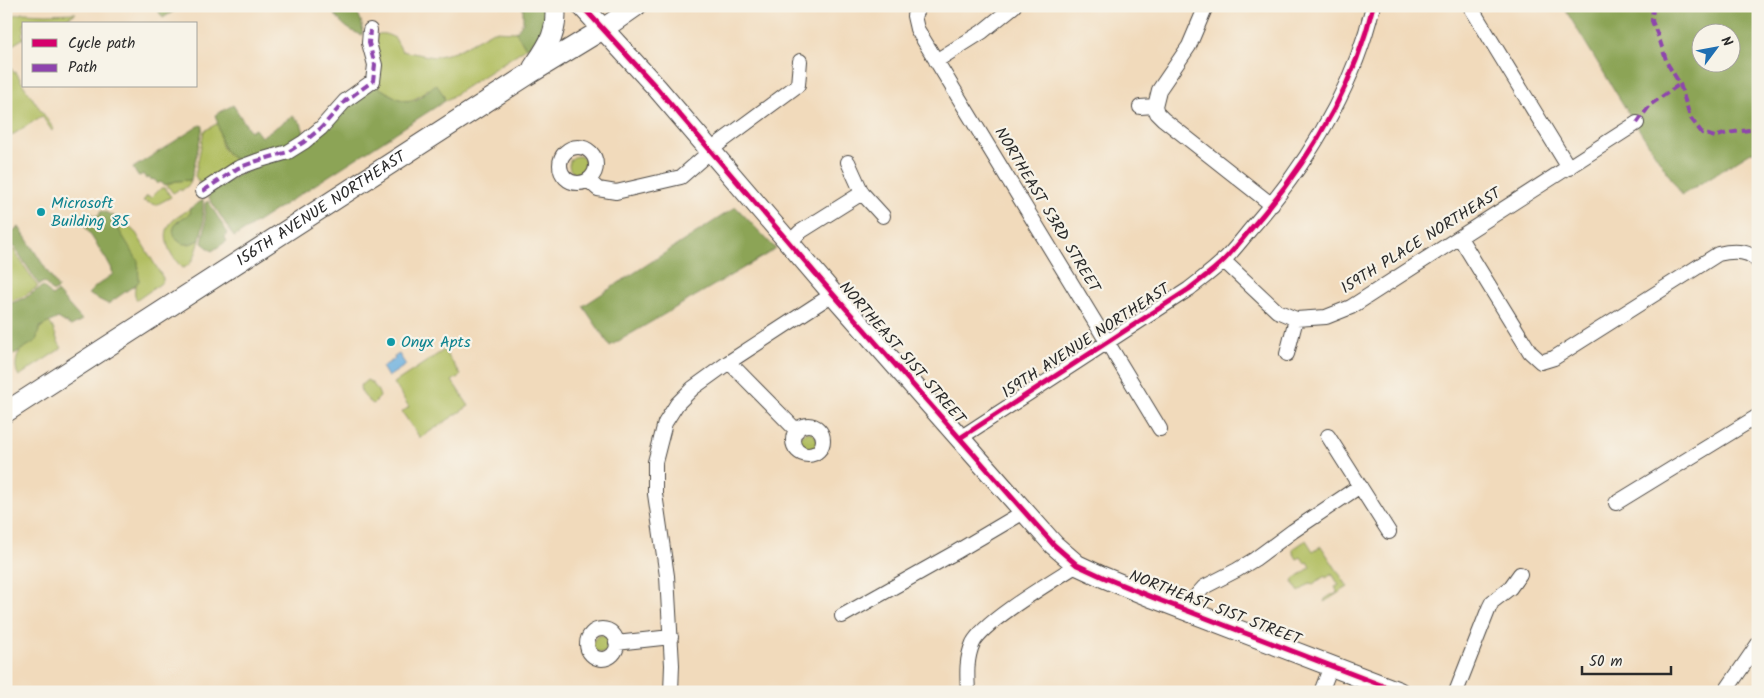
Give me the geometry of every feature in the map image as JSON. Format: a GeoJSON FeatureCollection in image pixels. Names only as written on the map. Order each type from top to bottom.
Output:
{"type":"FeatureCollection","features":[{"type":"Feature","properties":{"kind":"main road"},"geometry":{"type":"LineString","coordinates":[[529,74],[553,37],[556,26],[555,6]]}},
{"type":"Feature","properties":{"kind":"main road","name":"NORTHEAST 51ST STREET"},"geometry":{"type":"LineString","coordinates":[[582,6],[657,88],[833,294],[1022,509],[1054,545],[1077,565],[1191,612],[1399,692]]}},
{"type":"Feature","properties":{"kind":"main road","name":"156TH AVENUE NORTHEAST"},"geometry":{"type":"LineString","coordinates":[[6,412],[636,6]]}},
{"type":"Feature","properties":{"kind":"street","name":"NORTHEAST 53RD STREET"},"geometry":{"type":"LineString","coordinates":[[918,6],[914,16],[917,29],[1160,429]]}},
{"type":"Feature","properties":{"kind":"street"},"geometry":{"type":"LineString","coordinates":[[936,60],[982,32],[1014,6]]}},
{"type":"Feature","properties":{"kind":"street"},"geometry":{"type":"LineString","coordinates":[[1206,6],[1188,46],[1158,90],[1154,106],[1162,119],[1272,205]]}},
{"type":"Feature","properties":{"kind":"street","name":"159TH AVENUE NORTHEAST"},"geometry":{"type":"LineString","coordinates":[[960,438],[1189,289],[1223,260],[1272,205],[1310,152],[1333,112],[1367,32],[1373,6]]}},
{"type":"Feature","properties":{"kind":"street"},"geometry":{"type":"LineString","coordinates":[[1470,6],[1569,168]]}},
{"type":"Feature","properties":{"kind":"street"},"geometry":{"type":"LineString","coordinates":[[203,191],[238,168],[288,152],[304,142],[321,128],[345,101],[373,81],[375,65],[369,42],[370,30]]}},
{"type":"Feature","properties":{"kind":"street"},"geometry":{"type":"LineString","coordinates":[[588,180],[598,189],[606,191],[629,190],[682,177],[710,151],[798,85],[800,61]]}},
{"type":"Feature","properties":{"kind":"street"},"geometry":{"type":"LineString","coordinates":[[1140,107],[1154,106]]}},
{"type":"Feature","properties":{"kind":"street","name":"159TH PLACE NORTHEAST"},"geometry":{"type":"LineString","coordinates":[[1296,319],[1326,317],[1351,307],[1637,123]]}},
{"type":"Feature","properties":{"kind":"street"},"geometry":{"type":"LineString","coordinates":[[848,162],[862,193],[883,216]]}},
{"type":"Feature","properties":{"kind":"street"},"geometry":{"type":"LineString","coordinates":[[789,242],[800,232],[862,193]]}},
{"type":"Feature","properties":{"kind":"street"},"geometry":{"type":"LineString","coordinates":[[1460,238],[1539,368],[1718,254],[1744,253],[1755,258],[1758,262]]}},
{"type":"Feature","properties":{"kind":"street"},"geometry":{"type":"LineString","coordinates":[[1223,260],[1277,311],[1296,319],[1288,354]]}},
{"type":"Feature","properties":{"kind":"street"},"geometry":{"type":"LineString","coordinates":[[671,692],[672,664],[667,576],[655,494],[655,462],[665,423],[677,404],[693,388],[729,362],[833,294]]}},
{"type":"Feature","properties":{"kind":"street"},"geometry":{"type":"LineString","coordinates":[[729,362],[797,431]]}},
{"type":"Feature","properties":{"kind":"street"},"geometry":{"type":"LineString","coordinates":[[1616,503],[1758,416]]}},
{"type":"Feature","properties":{"kind":"street"},"geometry":{"type":"LineString","coordinates":[[1328,436],[1389,532]]}},
{"type":"Feature","properties":{"kind":"street"},"geometry":{"type":"LineString","coordinates":[[1191,612],[1195,597],[1204,587],[1255,559],[1360,486]]}},
{"type":"Feature","properties":{"kind":"street"},"geometry":{"type":"LineString","coordinates":[[842,616],[1017,516],[1022,509]]}},
{"type":"Feature","properties":{"kind":"street"},"geometry":{"type":"LineString","coordinates":[[968,692],[966,663],[974,642],[988,625],[1077,565]]}},
{"type":"Feature","properties":{"kind":"street"},"geometry":{"type":"LineString","coordinates":[[1456,692],[1492,602],[1510,588],[1520,574]]}},
{"type":"Feature","properties":{"kind":"street"},"geometry":{"type":"LineString","coordinates":[[616,643],[671,637]]}},
{"type":"Feature","properties":{"kind":"street"},"geometry":{"type":"LineString","coordinates":[[1725,692],[1758,644]]}},
{"type":"Feature","properties":{"kind":"street"},"geometry":{"type":"LineString","coordinates":[[1321,692],[1331,666]]}},
{"type":"Feature","properties":{"kind":"green space"},"geometry":{"type":"Polygon","coordinates":[[[155,6],[182,6],[163,18],[155,6]]]}},
{"type":"Feature","properties":{"kind":"green space"},"geometry":{"type":"Polygon","coordinates":[[[342,6],[354,6],[362,23],[362,35],[349,29],[334,13],[341,9],[342,6]]]}},
{"type":"Feature","properties":{"kind":"green space"},"geometry":{"type":"Polygon","coordinates":[[[523,6],[543,6],[545,19],[540,35],[526,48],[516,32],[523,22],[523,6]]]}},
{"type":"Feature","properties":{"kind":"green space"},"geometry":{"type":"Polygon","coordinates":[[[1563,6],[1758,6],[1758,153],[1751,152],[1682,195],[1629,114],[1563,6]]]}},
{"type":"Feature","properties":{"kind":"green space"},"geometry":{"type":"Polygon","coordinates":[[[24,13],[76,13],[60,22],[22,22],[22,39],[6,49],[6,17],[24,13]]]}},
{"type":"Feature","properties":{"kind":"green space"},"geometry":{"type":"Polygon","coordinates":[[[493,31],[516,32],[526,48],[445,101],[443,94],[428,89],[414,99],[402,100],[376,86],[375,36],[385,34],[395,38],[402,51],[434,57],[455,52],[493,31]]]}},
{"type":"Feature","properties":{"kind":"green space"},"geometry":{"type":"Polygon","coordinates":[[[6,60],[22,82],[22,88],[25,88],[54,129],[52,131],[42,116],[6,139],[6,60]]]}},
{"type":"Feature","properties":{"kind":"green space"},"geometry":{"type":"Polygon","coordinates":[[[436,84],[443,94],[445,101],[234,237],[209,198],[209,193],[239,174],[252,169],[376,86],[401,100],[412,101],[419,98],[436,84]]]}},
{"type":"Feature","properties":{"kind":"green space"},"geometry":{"type":"Polygon","coordinates":[[[233,105],[250,131],[255,129],[261,137],[293,116],[301,123],[304,132],[285,145],[237,160],[226,152],[223,146],[215,115],[233,105]]]}},
{"type":"Feature","properties":{"kind":"green space"},"geometry":{"type":"Polygon","coordinates":[[[218,123],[223,149],[237,160],[200,184],[195,176],[204,131],[218,123]]]}},
{"type":"Feature","properties":{"kind":"green space"},"geometry":{"type":"Polygon","coordinates":[[[200,125],[203,126],[191,180],[176,181],[165,185],[160,182],[158,184],[149,177],[146,179],[143,174],[137,175],[133,168],[200,125]]]}},
{"type":"Feature","properties":{"kind":"green space"},"geometry":{"type":"Polygon","coordinates":[[[578,156],[584,159],[587,165],[584,171],[578,174],[572,171],[569,165],[572,159],[578,156]]]}},
{"type":"Feature","properties":{"kind":"green space"},"geometry":{"type":"Polygon","coordinates":[[[191,180],[190,184],[181,191],[180,189],[173,193],[166,184],[176,181],[191,180]]]}},
{"type":"Feature","properties":{"kind":"green space"},"geometry":{"type":"Polygon","coordinates":[[[161,188],[165,188],[171,197],[156,205],[143,201],[147,196],[151,198],[161,188]]]}},
{"type":"Feature","properties":{"kind":"green space"},"geometry":{"type":"Polygon","coordinates":[[[203,200],[203,226],[200,240],[184,244],[177,240],[175,236],[175,225],[191,213],[189,209],[203,200]]]}},
{"type":"Feature","properties":{"kind":"green space"},"geometry":{"type":"Polygon","coordinates":[[[208,201],[227,232],[225,238],[227,241],[212,251],[202,243],[205,227],[205,203],[208,201]]]}},
{"type":"Feature","properties":{"kind":"green space"},"geometry":{"type":"Polygon","coordinates":[[[736,207],[776,249],[610,346],[583,306],[736,207]]]}},
{"type":"Feature","properties":{"kind":"green space"},"geometry":{"type":"Polygon","coordinates":[[[189,209],[192,213],[177,222],[173,231],[177,240],[188,244],[200,240],[190,264],[183,268],[171,254],[166,236],[170,224],[189,209]]]}},
{"type":"Feature","properties":{"kind":"green space"},"geometry":{"type":"Polygon","coordinates":[[[103,211],[122,220],[119,230],[138,261],[139,281],[108,304],[88,294],[113,274],[111,267],[81,220],[92,213],[93,216],[100,215],[100,212],[103,211]]]}},
{"type":"Feature","properties":{"kind":"green space"},"geometry":{"type":"Polygon","coordinates":[[[122,220],[136,233],[163,278],[160,284],[137,300],[135,290],[139,281],[119,230],[122,220]]]}},
{"type":"Feature","properties":{"kind":"green space"},"geometry":{"type":"Polygon","coordinates":[[[19,227],[58,288],[53,292],[44,282],[39,285],[14,246],[6,251],[6,235],[19,227]]]}},
{"type":"Feature","properties":{"kind":"green space"},"geometry":{"type":"Polygon","coordinates":[[[13,249],[38,287],[24,296],[6,303],[6,253],[13,249]]]}},
{"type":"Feature","properties":{"kind":"green space"},"geometry":{"type":"Polygon","coordinates":[[[43,286],[52,296],[57,292],[82,320],[71,326],[58,318],[40,327],[36,341],[6,359],[6,305],[25,298],[43,286]]]}},
{"type":"Feature","properties":{"kind":"green space"},"geometry":{"type":"Polygon","coordinates":[[[49,322],[62,348],[19,376],[16,369],[16,361],[23,345],[49,322]]]}},
{"type":"Feature","properties":{"kind":"green space"},"geometry":{"type":"Polygon","coordinates":[[[444,350],[461,375],[452,381],[469,406],[420,438],[402,412],[409,407],[394,383],[444,350]]]}},
{"type":"Feature","properties":{"kind":"green space"},"geometry":{"type":"Polygon","coordinates":[[[367,380],[375,387],[380,397],[373,404],[364,396],[360,389],[360,386],[367,380]]]}},
{"type":"Feature","properties":{"kind":"green space"},"geometry":{"type":"Polygon","coordinates":[[[808,432],[814,435],[817,441],[814,447],[808,450],[802,447],[799,441],[802,435],[808,432]]]}},
{"type":"Feature","properties":{"kind":"green space"},"geometry":{"type":"Polygon","coordinates":[[[1306,540],[1313,551],[1321,546],[1348,587],[1324,602],[1331,595],[1336,594],[1335,587],[1339,585],[1332,574],[1313,584],[1310,583],[1299,592],[1293,583],[1294,579],[1311,567],[1301,557],[1297,559],[1293,552],[1293,549],[1306,540]]]}},
{"type":"Feature","properties":{"kind":"green space"},"geometry":{"type":"Polygon","coordinates":[[[602,635],[608,638],[611,644],[608,650],[602,653],[596,650],[593,644],[596,638],[602,635]]]}},
{"type":"Feature","properties":{"kind":"water"},"geometry":{"type":"Polygon","coordinates":[[[399,354],[406,365],[388,377],[382,367],[395,359],[394,357],[399,354]]]}},
{"type":"Feature","properties":{"kind":"marked path"},"geometry":{"type":"LineString","coordinates":[[1653,6],[1652,21],[1667,63],[1680,84],[1690,117],[1702,133],[1715,137],[1727,133],[1758,129]]}},
{"type":"Feature","properties":{"kind":"marked path"},"geometry":{"type":"LineString","coordinates":[[203,191],[238,168],[288,152],[304,142],[321,128],[345,101],[373,81],[375,65],[369,43],[370,30]]}},
{"type":"Feature","properties":{"kind":"marked path"},"geometry":{"type":"LineString","coordinates":[[1637,123],[1650,105],[1680,84]]}},
{"type":"Feature","properties":{"kind":"cycle path"},"geometry":{"type":"LineString","coordinates":[[582,6],[657,88],[833,294],[1022,509],[1054,545],[1077,565],[1154,598],[1399,692]]}},
{"type":"Feature","properties":{"kind":"cycle path"},"geometry":{"type":"LineString","coordinates":[[960,438],[1189,289],[1227,257],[1290,180],[1325,126],[1353,68],[1373,6]]}},
{"type":"Feature","properties":{"kind":"place","name":"Microsoft Building 85"},"geometry":{"type":"Point","coordinates":[41,212]}},
{"type":"Feature","properties":{"kind":"place","name":"Onyx Apts"},"geometry":{"type":"Point","coordinates":[391,342]}}]}
